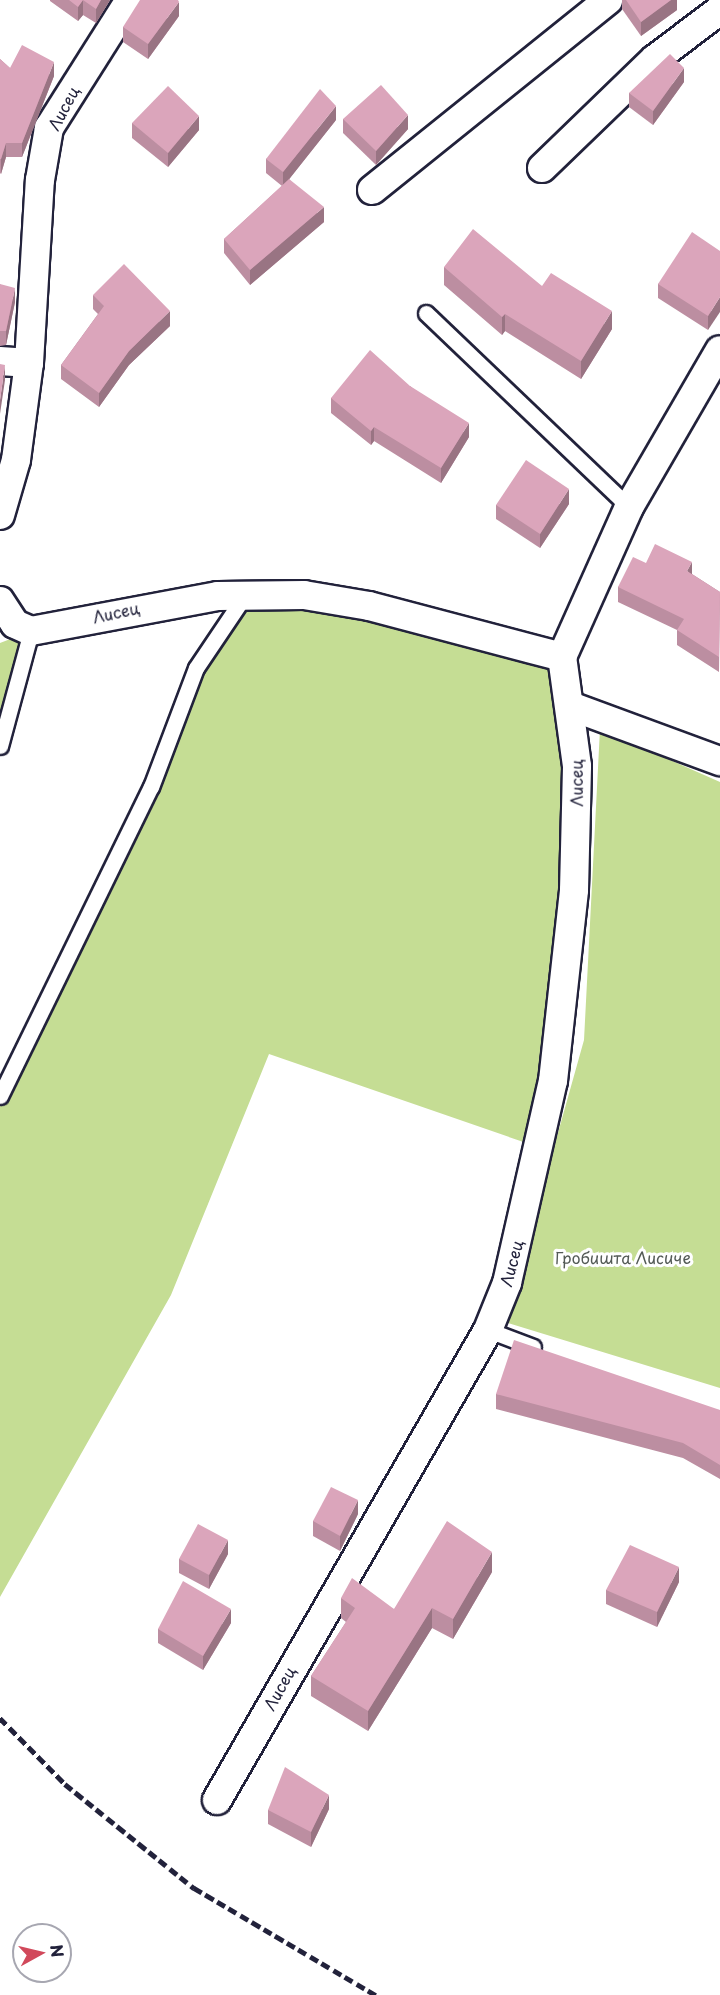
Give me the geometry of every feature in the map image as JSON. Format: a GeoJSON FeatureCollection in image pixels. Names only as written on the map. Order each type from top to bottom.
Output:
{"type":"FeatureCollection","features":[{"type":"Feature","properties":{"kind":"street","name":"Лисец"},"geometry":{"type":"LineString","coordinates":[[0,515],[16,460],[29,363],[40,180],[49,128],[130,0]]}},
{"type":"Feature","properties":{"kind":"street"},"geometry":{"type":"LineString","coordinates":[[372,190],[608,0]]}},
{"type":"Feature","properties":{"kind":"street"},"geometry":{"type":"LineString","coordinates":[[542,168],[655,59],[720,10]]}},
{"type":"Feature","properties":{"kind":"street"},"geometry":{"type":"LineString","coordinates":[[562,657],[629,507],[720,350]]}},
{"type":"Feature","properties":{"kind":"street"},"geometry":{"type":"LineString","coordinates":[[0,361],[29,363]]}},
{"type":"Feature","properties":{"kind":"street","name":"Лисец"},"geometry":{"type":"LineString","coordinates":[[31,631],[146,606],[245,595],[304,595],[369,606],[562,657],[573,707],[574,890],[561,1028],[507,1283],[488,1330],[216,1800]]}},
{"type":"Feature","properties":{"kind":"street"},"geometry":{"type":"LineString","coordinates":[[0,601],[15,624],[31,631]]}},
{"type":"Feature","properties":{"kind":"street"},"geometry":{"type":"LineString","coordinates":[[573,707],[720,761]]}},
{"type":"Feature","properties":{"kind":"lane"},"geometry":{"type":"LineString","coordinates":[[426,313],[629,507]]}},
{"type":"Feature","properties":{"kind":"lane"},"geometry":{"type":"LineString","coordinates":[[0,1096],[151,787],[196,668],[245,595]]}},
{"type":"Feature","properties":{"kind":"lane"},"geometry":{"type":"LineString","coordinates":[[0,746],[31,631]]}},
{"type":"Feature","properties":{"kind":"lane"},"geometry":{"type":"LineString","coordinates":[[488,1330],[554,1354]]}},
{"type":"Feature","properties":{"kind":"green space"},"geometry":{"type":"Polygon","coordinates":[[[245,595],[562,657],[574,890],[538,1147],[269,1054],[171,1295],[0,1597],[0,1096],[106,878],[186,692],[245,595]]]}},
{"type":"Feature","properties":{"kind":"green space"},"geometry":{"type":"Polygon","coordinates":[[[31,631],[0,746],[0,643],[31,631]]]}},
{"type":"Feature","properties":{"kind":"green space","name":"Гробишта Лисиче"},"geometry":{"type":"Polygon","coordinates":[[[600,729],[720,782],[720,1388],[505,1322],[584,1040],[600,729]]]}},
{"type":"Feature","properties":{"kind":"building"},"geometry":{"type":"Polygon","coordinates":[[[69,0],[83,0],[78,7],[69,0]]]}},
{"type":"Feature","properties":{"kind":"building"},"geometry":{"type":"Polygon","coordinates":[[[83,0],[101,0],[96,9],[83,0]]]}},
{"type":"Feature","properties":{"kind":"building"},"geometry":{"type":"Polygon","coordinates":[[[140,0],[178,0],[179,2],[148,44],[123,27],[140,0]]]}},
{"type":"Feature","properties":{"kind":"building"},"geometry":{"type":"Polygon","coordinates":[[[626,0],[671,0],[641,22],[626,0]]]}},
{"type":"Feature","properties":{"kind":"building"},"geometry":{"type":"Polygon","coordinates":[[[22,45],[54,62],[22,143],[6,143],[0,159],[0,59],[10,68],[22,45]]]}},
{"type":"Feature","properties":{"kind":"building"},"geometry":{"type":"Polygon","coordinates":[[[670,54],[684,68],[653,111],[629,93],[670,54]]]}},
{"type":"Feature","properties":{"kind":"building"},"geometry":{"type":"Polygon","coordinates":[[[381,85],[408,115],[376,151],[343,119],[381,85]]]}},
{"type":"Feature","properties":{"kind":"building"},"geometry":{"type":"Polygon","coordinates":[[[168,86],[199,116],[168,153],[132,123],[168,86]]]}},
{"type":"Feature","properties":{"kind":"building"},"geometry":{"type":"Polygon","coordinates":[[[320,89],[336,106],[283,172],[266,159],[320,89]]]}},
{"type":"Feature","properties":{"kind":"building"},"geometry":{"type":"Polygon","coordinates":[[[289,179],[324,207],[250,270],[224,239],[289,179]]]}},
{"type":"Feature","properties":{"kind":"building"},"geometry":{"type":"Polygon","coordinates":[[[473,229],[542,286],[551,273],[612,311],[581,361],[505,314],[502,317],[444,267],[473,229]]]}},
{"type":"Feature","properties":{"kind":"building"},"geometry":{"type":"Polygon","coordinates":[[[692,232],[720,251],[720,297],[708,316],[658,284],[692,232]]]}},
{"type":"Feature","properties":{"kind":"building"},"geometry":{"type":"Polygon","coordinates":[[[124,264],[170,311],[129,351],[99,393],[61,365],[104,306],[93,295],[124,264]]]}},
{"type":"Feature","properties":{"kind":"building"},"geometry":{"type":"Polygon","coordinates":[[[0,284],[15,288],[6,331],[0,331],[0,284]]]}},
{"type":"Feature","properties":{"kind":"building"},"geometry":{"type":"Polygon","coordinates":[[[370,350],[410,386],[469,423],[441,468],[374,427],[371,431],[331,398],[370,350]]]}},
{"type":"Feature","properties":{"kind":"building"},"geometry":{"type":"Polygon","coordinates":[[[0,364],[5,365],[0,400],[0,364]]]}},
{"type":"Feature","properties":{"kind":"building"},"geometry":{"type":"Polygon","coordinates":[[[526,460],[569,489],[540,534],[496,505],[526,460]]]}},
{"type":"Feature","properties":{"kind":"building"},"geometry":{"type":"Polygon","coordinates":[[[655,544],[692,562],[687,571],[720,592],[719,657],[677,630],[684,619],[618,587],[633,557],[646,563],[655,544]]]}},
{"type":"Feature","properties":{"kind":"building"},"geometry":{"type":"Polygon","coordinates":[[[514,1340],[720,1410],[720,1465],[683,1443],[496,1394],[514,1340]]]}},
{"type":"Feature","properties":{"kind":"building"},"geometry":{"type":"Polygon","coordinates":[[[331,1487],[358,1500],[340,1536],[313,1521],[331,1487]]]}},
{"type":"Feature","properties":{"kind":"building"},"geometry":{"type":"Polygon","coordinates":[[[447,1521],[492,1552],[453,1619],[432,1608],[368,1711],[311,1676],[355,1608],[341,1598],[352,1578],[394,1609],[447,1521]]]}},
{"type":"Feature","properties":{"kind":"building"},"geometry":{"type":"Polygon","coordinates":[[[198,1524],[228,1540],[209,1575],[179,1559],[198,1524]]]}},
{"type":"Feature","properties":{"kind":"building"},"geometry":{"type":"Polygon","coordinates":[[[630,1545],[679,1567],[657,1612],[606,1590],[630,1545]]]}},
{"type":"Feature","properties":{"kind":"building"},"geometry":{"type":"Polygon","coordinates":[[[183,1581],[231,1609],[203,1656],[158,1629],[183,1581]]]}},
{"type":"Feature","properties":{"kind":"building"},"geometry":{"type":"Polygon","coordinates":[[[285,1767],[329,1795],[311,1832],[268,1810],[285,1767]]]}},
{"type":"Feature","properties":{"kind":"railway"},"geometry":{"type":"LineString","coordinates":[[0,1718],[65,1784],[194,1888],[376,1995]]}}]}
